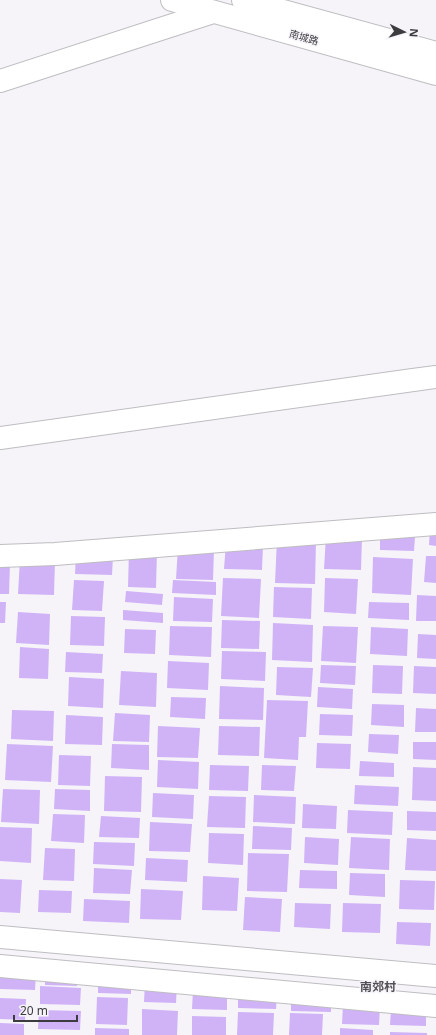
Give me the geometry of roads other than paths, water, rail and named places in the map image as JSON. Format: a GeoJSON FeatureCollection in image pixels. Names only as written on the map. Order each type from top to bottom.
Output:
{"type":"FeatureCollection","features":[{"type":"Feature","properties":{"kind":"street","name":"南城路"},"geometry":{"type":"LineString","coordinates":[[172,0],[436,74]]}},
{"type":"Feature","properties":{"kind":"street","name":"南城路"},"geometry":{"type":"LineString","coordinates":[[243,0],[436,53]]}},
{"type":"Feature","properties":{"kind":"street"},"geometry":{"type":"LineString","coordinates":[[0,82],[213,12]]}},
{"type":"Feature","properties":{"kind":"street"},"geometry":{"type":"LineString","coordinates":[[0,438],[436,377]]}},
{"type":"Feature","properties":{"kind":"street"},"geometry":{"type":"LineString","coordinates":[[0,556],[55,554],[436,524]]}},
{"type":"Feature","properties":{"kind":"street"},"geometry":{"type":"LineString","coordinates":[[0,937],[436,976]]}},
{"type":"Feature","properties":{"kind":"street"},"geometry":{"type":"LineString","coordinates":[[0,966],[436,1006]]}},
{"type":"Feature","properties":{"kind":"district","name":"南郊村"},"geometry":{"type":"Point","coordinates":[378,986]}}]}
